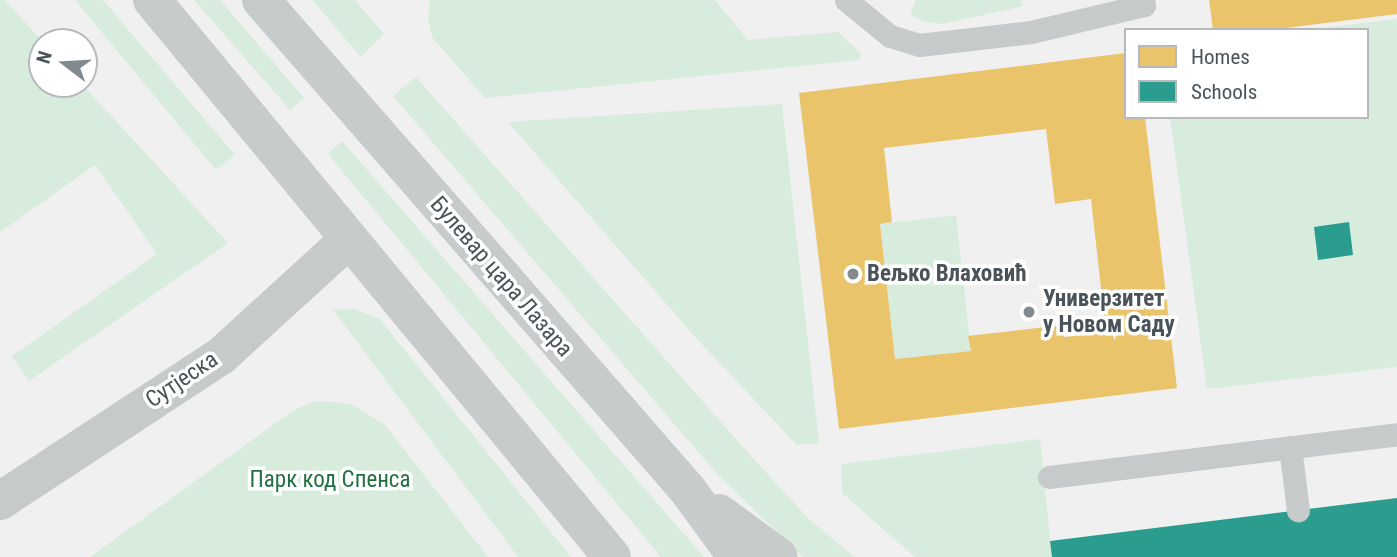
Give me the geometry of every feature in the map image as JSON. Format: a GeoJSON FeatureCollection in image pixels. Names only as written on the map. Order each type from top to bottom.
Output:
{"type":"FeatureCollection","features":[{"type":"Feature","properties":{"kind":"main road"},"geometry":{"type":"LineString","coordinates":[[152,0],[612,557]]}},
{"type":"Feature","properties":{"kind":"main road","name":"Булевар цара Лазара"},"geometry":{"type":"LineString","coordinates":[[261,0],[687,489],[737,557]]}},
{"type":"Feature","properties":{"kind":"main road"},"geometry":{"type":"LineString","coordinates":[[687,489],[779,557]]}},
{"type":"Feature","properties":{"kind":"street","name":"Сутјеска"},"geometry":{"type":"LineString","coordinates":[[0,501],[221,356],[349,239]]}},
{"type":"Feature","properties":{"kind":"lane"},"geometry":{"type":"LineString","coordinates":[[846,0],[890,36],[919,45],[1031,32],[1144,5],[1143,0]]}},
{"type":"Feature","properties":{"kind":"lane"},"geometry":{"type":"LineString","coordinates":[[1049,477],[1397,434]]}},
{"type":"Feature","properties":{"kind":"lane"},"geometry":{"type":"LineString","coordinates":[[1290,447],[1298,510]]}},
{"type":"Feature","properties":{"kind":"green space"},"geometry":{"type":"Polygon","coordinates":[[[0,0],[5,0],[30,28],[28,28],[28,98],[95,98],[228,243],[29,381],[12,356],[157,254],[95,165],[0,232],[0,0]]]}},
{"type":"Feature","properties":{"kind":"green space"},"geometry":{"type":"Polygon","coordinates":[[[75,0],[103,0],[235,155],[216,170],[75,0]]]}},
{"type":"Feature","properties":{"kind":"green space"},"geometry":{"type":"Polygon","coordinates":[[[194,0],[220,0],[304,98],[290,110],[194,0]]]}},
{"type":"Feature","properties":{"kind":"green space"},"geometry":{"type":"Polygon","coordinates":[[[312,0],[355,0],[384,34],[361,57],[312,0]]]}},
{"type":"Feature","properties":{"kind":"green space"},"geometry":{"type":"Polygon","coordinates":[[[430,0],[715,0],[748,40],[838,32],[861,53],[859,60],[485,98],[432,37],[428,18],[430,0]]]}},
{"type":"Feature","properties":{"kind":"green space"},"geometry":{"type":"Polygon","coordinates":[[[916,0],[1021,0],[1023,6],[943,24],[923,21],[910,14],[916,0]]]}},
{"type":"Feature","properties":{"kind":"green space"},"geometry":{"type":"Polygon","coordinates":[[[1397,19],[1397,367],[1207,389],[1170,119],[1369,119],[1369,28],[1322,28],[1397,19]]]}},
{"type":"Feature","properties":{"kind":"green space"},"geometry":{"type":"Polygon","coordinates":[[[416,77],[751,456],[808,518],[854,557],[803,557],[718,475],[393,96],[416,77]]]}},
{"type":"Feature","properties":{"kind":"green space"},"geometry":{"type":"Polygon","coordinates":[[[782,104],[819,443],[797,445],[695,337],[508,122],[782,104]]]}},
{"type":"Feature","properties":{"kind":"green space"},"geometry":{"type":"Polygon","coordinates":[[[342,141],[704,557],[661,557],[328,154],[342,141]]]}},
{"type":"Feature","properties":{"kind":"green space"},"geometry":{"type":"Polygon","coordinates":[[[956,215],[971,351],[895,359],[880,224],[956,215]]]}},
{"type":"Feature","properties":{"kind":"green space"},"geometry":{"type":"Polygon","coordinates":[[[354,309],[379,318],[571,557],[518,557],[333,310],[354,309]]]}},
{"type":"Feature","properties":{"kind":"green space","name":"Парк код Спенса"},"geometry":{"type":"Polygon","coordinates":[[[311,402],[351,404],[385,425],[488,557],[90,557],[291,412],[311,402]]]}},
{"type":"Feature","properties":{"kind":"green space"},"geometry":{"type":"Polygon","coordinates":[[[1040,439],[1052,557],[915,557],[842,493],[841,464],[1040,439]]]}},
{"type":"Feature","properties":{"kind":"building: Homes"},"geometry":{"type":"Polygon","coordinates":[[[1209,0],[1397,0],[1397,14],[1285,28],[1213,28],[1209,0]]]}},
{"type":"Feature","properties":{"kind":"building: Homes","name":"Вељко Влаховић"},"geometry":{"type":"Polygon","coordinates":[[[1124,53],[1124,119],[1145,119],[1177,388],[839,429],[799,93],[1124,53]],[[1046,129],[884,148],[892,222],[880,224],[895,359],[971,351],[968,336],[1063,325],[1064,337],[1106,333],[1091,199],[1055,204],[1046,129]]]}},
{"type":"Feature","properties":{"kind":"building: Schools"},"geometry":{"type":"Polygon","coordinates":[[[1349,222],[1353,255],[1318,260],[1314,227],[1349,222]]]}},
{"type":"Feature","properties":{"kind":"building: Schools"},"geometry":{"type":"Polygon","coordinates":[[[1397,498],[1397,557],[1052,557],[1050,541],[1397,498]]]}},
{"type":"Feature","properties":{"kind":"place","name":"Вељко Влаховић"},"geometry":{"type":"Point","coordinates":[853,274]}},
{"type":"Feature","properties":{"kind":"place","name":"Универзитет у Новом Саду"},"geometry":{"type":"Point","coordinates":[1029,312]}}]}
